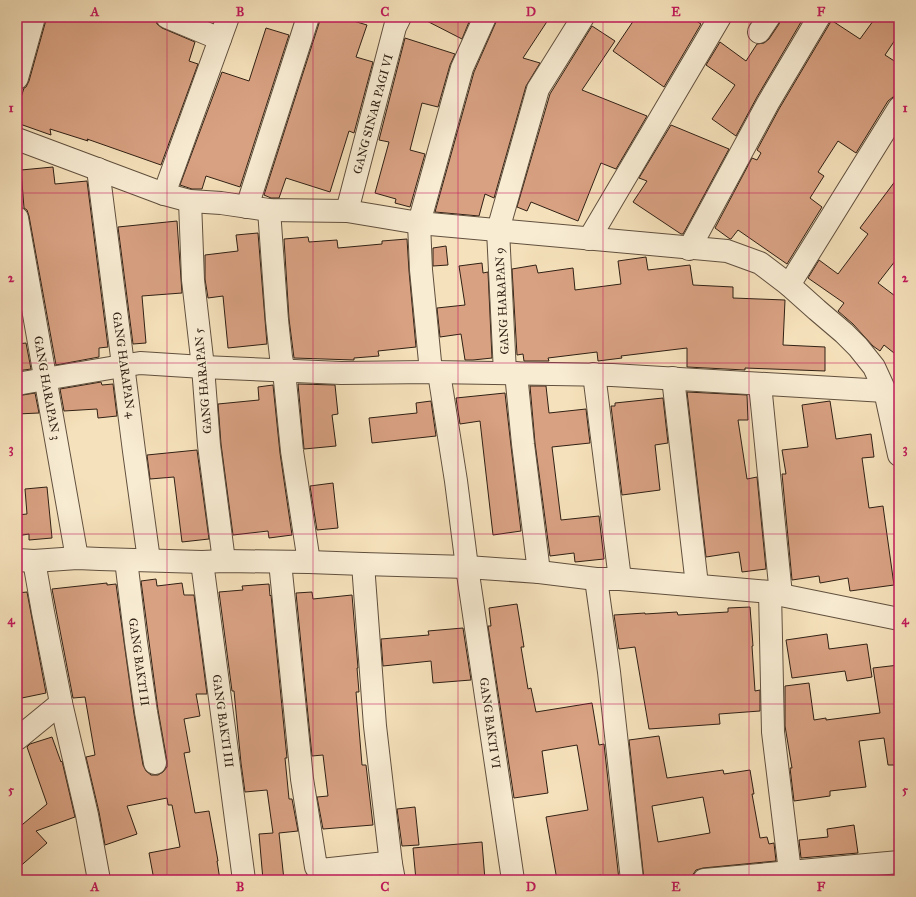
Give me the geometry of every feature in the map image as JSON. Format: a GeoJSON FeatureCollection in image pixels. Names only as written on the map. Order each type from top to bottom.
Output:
{"type":"FeatureCollection","features":[{"type":"Feature","properties":{"kind":"street"},"geometry":{"type":"LineString","coordinates":[[17,78],[34,17]]}},
{"type":"Feature","properties":{"kind":"street"},"geometry":{"type":"LineString","coordinates":[[167,17],[220,39]]}},
{"type":"Feature","properties":{"kind":"street"},"geometry":{"type":"LineString","coordinates":[[164,194],[228,17]]}},
{"type":"Feature","properties":{"kind":"street"},"geometry":{"type":"LineString","coordinates":[[247,207],[308,17]]}},
{"type":"Feature","properties":{"kind":"street","name":"GANG SINAR PAGI VI"},"geometry":{"type":"LineString","coordinates":[[347,212],[396,27],[400,17]]}},
{"type":"Feature","properties":{"kind":"street","name":"GANG BAKTI VI"},"geometry":{"type":"LineString","coordinates":[[485,17],[462,68],[419,223],[421,270],[435,373],[456,481],[466,567],[513,880]]}},
{"type":"Feature","properties":{"kind":"street","name":"GANG HARAPAN 9"},"geometry":{"type":"LineString","coordinates":[[539,572],[523,444],[511,373],[498,230],[538,89],[583,17]]}},
{"type":"Feature","properties":{"kind":"street"},"geometry":{"type":"LineString","coordinates":[[589,239],[720,17]]}},
{"type":"Feature","properties":{"kind":"street"},"geometry":{"type":"LineString","coordinates":[[688,248],[768,103],[819,17]]}},
{"type":"Feature","properties":{"kind":"street"},"geometry":{"type":"LineString","coordinates":[[789,284],[899,108]]}},
{"type":"Feature","properties":{"kind":"street"},"geometry":{"type":"LineString","coordinates":[[17,139],[164,194],[190,201],[269,210],[347,212],[419,223],[727,251],[760,263],[789,284],[858,347],[874,366],[896,419],[899,455]]}},
{"type":"Feature","properties":{"kind":"street","name":"GANG HARAPAN 4"},"geometry":{"type":"LineString","coordinates":[[98,169],[149,560]]}},
{"type":"Feature","properties":{"kind":"street","name":"GANG HARAPAN 5"},"geometry":{"type":"LineString","coordinates":[[190,201],[193,280],[203,367],[209,445],[224,561]]}},
{"type":"Feature","properties":{"kind":"street"},"geometry":{"type":"LineString","coordinates":[[269,210],[281,357],[284,371],[292,451],[309,562]]}},
{"type":"Feature","properties":{"kind":"street","name":"GANG HARAPAN 3"},"geometry":{"type":"LineString","coordinates":[[17,218],[77,558]]}},
{"type":"Feature","properties":{"kind":"street"},"geometry":{"type":"LineString","coordinates":[[17,384],[140,363],[341,373],[594,374],[885,391]]}},
{"type":"Feature","properties":{"kind":"street"},"geometry":{"type":"LineString","coordinates":[[594,374],[620,579]]}},
{"type":"Feature","properties":{"kind":"street"},"geometry":{"type":"LineString","coordinates":[[673,378],[697,585]]}},
{"type":"Feature","properties":{"kind":"street"},"geometry":{"type":"LineString","coordinates":[[760,384],[775,594],[773,732],[790,876]]}},
{"type":"Feature","properties":{"kind":"street"},"geometry":{"type":"LineString","coordinates":[[99,880],[87,815],[61,703],[43,612],[25,560],[77,558],[202,562],[309,562],[466,567],[539,572],[596,579],[620,579],[697,585],[775,594],[899,619]]}},
{"type":"Feature","properties":{"kind":"street","name":"GANG BAKTI II"},"geometry":{"type":"LineString","coordinates":[[126,560],[146,712],[156,763]]}},
{"type":"Feature","properties":{"kind":"street","name":"GANG BAKTI III"},"geometry":{"type":"LineString","coordinates":[[202,562],[244,880]]}},
{"type":"Feature","properties":{"kind":"street"},"geometry":{"type":"LineString","coordinates":[[280,562],[302,779],[316,867],[318,870],[321,870],[386,863],[392,872]]}},
{"type":"Feature","properties":{"kind":"street"},"geometry":{"type":"LineString","coordinates":[[363,564],[375,726],[392,872]]}},
{"type":"Feature","properties":{"kind":"street"},"geometry":{"type":"LineString","coordinates":[[596,579],[610,680],[632,880]]}},
{"type":"Feature","properties":{"kind":"street"},"geometry":{"type":"LineString","coordinates":[[17,739],[61,703]]}},
{"type":"Feature","properties":{"kind":"street"},"geometry":{"type":"LineString","coordinates":[[704,880],[790,876],[899,862]]}},
{"type":"Feature","properties":{"kind":"building"},"geometry":{"type":"Polygon","coordinates":[[[46,17],[155,17],[157,24],[162,28],[195,42],[189,61],[198,64],[161,165],[87,139],[88,141],[50,129],[51,135],[17,123],[17,110],[24,88],[29,81],[46,17]]]}},
{"type":"Feature","properties":{"kind":"building"},"geometry":{"type":"Polygon","coordinates":[[[321,17],[340,17],[367,25],[356,57],[373,62],[354,133],[349,131],[330,192],[286,178],[279,198],[271,198],[264,195],[321,17]]]}},
{"type":"Feature","properties":{"kind":"building"},"geometry":{"type":"Polygon","coordinates":[[[419,17],[471,17],[462,39],[419,17]]]}},
{"type":"Feature","properties":{"kind":"building"},"geometry":{"type":"Polygon","coordinates":[[[497,17],[550,17],[523,58],[540,63],[526,86],[494,198],[485,194],[479,216],[435,212],[474,72],[497,17]]]}},
{"type":"Feature","properties":{"kind":"building"},"geometry":{"type":"Polygon","coordinates":[[[636,17],[690,17],[701,24],[664,87],[613,51],[636,17]]]}},
{"type":"Feature","properties":{"kind":"building"},"geometry":{"type":"Polygon","coordinates":[[[781,17],[804,17],[736,136],[712,119],[735,85],[706,65],[720,42],[746,61],[757,44],[764,43],[769,39],[779,24],[781,17]]]}},
{"type":"Feature","properties":{"kind":"building"},"geometry":{"type":"Polygon","coordinates":[[[876,17],[899,17],[899,34],[885,55],[899,64],[899,96],[893,97],[888,101],[856,153],[838,141],[818,172],[824,176],[810,198],[822,207],[787,264],[738,230],[730,239],[715,228],[752,158],[757,160],[761,153],[757,150],[831,20],[860,39],[876,17]]]}},
{"type":"Feature","properties":{"kind":"building"},"geometry":{"type":"Polygon","coordinates":[[[592,26],[615,41],[582,90],[647,116],[616,169],[601,163],[578,221],[531,202],[527,211],[517,207],[550,94],[592,26]]]}},
{"type":"Feature","properties":{"kind":"building"},"geometry":{"type":"Polygon","coordinates":[[[266,28],[289,35],[240,187],[206,176],[202,189],[192,189],[180,185],[222,72],[249,81],[266,28]]]}},
{"type":"Feature","properties":{"kind":"building"},"geometry":{"type":"Polygon","coordinates":[[[405,38],[455,54],[450,65],[438,107],[422,103],[410,150],[425,154],[410,207],[395,203],[396,199],[375,193],[389,142],[379,140],[405,38]]]}},
{"type":"Feature","properties":{"kind":"building"},"geometry":{"type":"Polygon","coordinates":[[[671,125],[729,149],[683,234],[633,202],[647,181],[639,178],[671,125]]]}},
{"type":"Feature","properties":{"kind":"building"},"geometry":{"type":"Polygon","coordinates":[[[53,167],[55,184],[87,181],[108,347],[99,348],[99,357],[56,365],[29,216],[27,210],[24,208],[21,170],[53,167]]]}},
{"type":"Feature","properties":{"kind":"building"},"geometry":{"type":"Polygon","coordinates":[[[899,176],[899,256],[878,283],[899,299],[899,357],[884,345],[880,351],[873,346],[853,324],[838,311],[844,303],[808,278],[819,260],[838,274],[868,234],[860,228],[899,176]]]}},
{"type":"Feature","properties":{"kind":"building"},"geometry":{"type":"Polygon","coordinates":[[[177,221],[182,293],[142,296],[146,343],[133,344],[118,227],[177,221]]]}},
{"type":"Feature","properties":{"kind":"building"},"geometry":{"type":"Polygon","coordinates":[[[258,233],[267,344],[228,348],[223,296],[208,298],[205,279],[205,255],[238,251],[236,235],[258,233]]]}},
{"type":"Feature","properties":{"kind":"building"},"geometry":{"type":"Polygon","coordinates":[[[308,237],[309,242],[337,240],[338,248],[382,244],[382,241],[407,239],[416,347],[378,351],[379,356],[354,358],[354,360],[294,358],[289,319],[284,239],[308,237]]]}},
{"type":"Feature","properties":{"kind":"building"},"geometry":{"type":"Polygon","coordinates":[[[446,246],[448,265],[433,266],[433,248],[446,246]]]}},
{"type":"Feature","properties":{"kind":"building"},"geometry":{"type":"Polygon","coordinates":[[[646,257],[648,270],[690,265],[693,285],[733,287],[733,298],[785,300],[783,345],[825,347],[825,371],[745,368],[745,370],[687,367],[687,348],[621,356],[622,358],[598,361],[597,352],[548,358],[549,361],[524,361],[523,354],[517,355],[512,269],[536,265],[538,273],[573,268],[575,290],[621,284],[618,261],[646,257]]]}},
{"type":"Feature","properties":{"kind":"building"},"geometry":{"type":"Polygon","coordinates":[[[482,263],[483,273],[488,272],[492,358],[465,360],[461,334],[440,337],[437,308],[465,305],[459,266],[482,263]]]}},
{"type":"Feature","properties":{"kind":"building"},"geometry":{"type":"Polygon","coordinates":[[[26,343],[31,369],[17,371],[17,344],[26,343]]]}},
{"type":"Feature","properties":{"kind":"building"},"geometry":{"type":"Polygon","coordinates":[[[101,382],[102,385],[113,384],[117,416],[98,418],[97,409],[64,411],[60,389],[101,382]]]}},
{"type":"Feature","properties":{"kind":"building"},"geometry":{"type":"Polygon","coordinates":[[[298,384],[335,385],[338,414],[332,415],[336,446],[304,449],[298,384]]]}},
{"type":"Feature","properties":{"kind":"building"},"geometry":{"type":"Polygon","coordinates":[[[273,385],[280,453],[292,535],[269,538],[268,531],[233,535],[221,444],[218,404],[259,400],[258,387],[273,385]]]}},
{"type":"Feature","properties":{"kind":"building"},"geometry":{"type":"Polygon","coordinates":[[[530,386],[546,386],[549,413],[586,409],[590,443],[552,447],[561,520],[599,516],[604,559],[575,562],[574,553],[550,556],[535,443],[530,386]]]}},
{"type":"Feature","properties":{"kind":"building"},"geometry":{"type":"Polygon","coordinates":[[[687,392],[747,395],[748,420],[738,420],[747,479],[757,477],[766,569],[742,572],[739,552],[706,557],[687,392]]]}},
{"type":"Feature","properties":{"kind":"building"},"geometry":{"type":"Polygon","coordinates":[[[35,393],[39,413],[17,414],[17,396],[35,393]]]}},
{"type":"Feature","properties":{"kind":"building"},"geometry":{"type":"Polygon","coordinates":[[[505,393],[521,531],[493,535],[480,421],[460,424],[456,398],[505,393]]]}},
{"type":"Feature","properties":{"kind":"building"},"geometry":{"type":"Polygon","coordinates":[[[663,398],[668,443],[655,445],[660,490],[622,495],[611,406],[615,406],[615,403],[663,398]]]}},
{"type":"Feature","properties":{"kind":"building"},"geometry":{"type":"Polygon","coordinates":[[[431,401],[436,436],[372,443],[369,418],[417,413],[416,403],[431,401]]]}},
{"type":"Feature","properties":{"kind":"building"},"geometry":{"type":"Polygon","coordinates":[[[830,401],[836,439],[871,434],[874,457],[862,458],[869,508],[883,506],[894,585],[850,591],[848,578],[820,583],[819,576],[792,580],[782,474],[786,474],[782,450],[808,447],[802,405],[830,401]]]}},
{"type":"Feature","properties":{"kind":"building"},"geometry":{"type":"Polygon","coordinates":[[[197,450],[209,539],[182,542],[174,477],[150,479],[147,455],[197,450]]]}},
{"type":"Feature","properties":{"kind":"building"},"geometry":{"type":"Polygon","coordinates":[[[333,483],[338,528],[317,530],[310,486],[333,483]]]}},
{"type":"Feature","properties":{"kind":"building"},"geometry":{"type":"Polygon","coordinates":[[[47,487],[52,538],[29,540],[29,534],[17,536],[17,515],[27,514],[25,489],[47,487]]]}},
{"type":"Feature","properties":{"kind":"building"},"geometry":{"type":"Polygon","coordinates":[[[156,579],[157,586],[182,583],[184,595],[194,595],[207,694],[196,694],[200,716],[184,719],[190,752],[184,753],[195,813],[209,811],[220,880],[154,880],[149,853],[180,847],[172,805],[168,805],[167,798],[127,806],[137,834],[105,845],[86,757],[95,755],[85,697],[73,698],[52,589],[107,583],[107,585],[116,584],[134,714],[143,765],[146,771],[151,775],[158,775],[167,767],[141,581],[156,579]]]}},
{"type":"Feature","properties":{"kind":"building"},"geometry":{"type":"Polygon","coordinates":[[[269,584],[287,758],[285,758],[289,799],[292,799],[298,831],[279,833],[284,880],[263,880],[259,834],[273,833],[267,790],[245,792],[234,691],[232,691],[219,592],[243,590],[242,586],[269,584]]]}},
{"type":"Feature","properties":{"kind":"building"},"geometry":{"type":"Polygon","coordinates":[[[27,592],[46,693],[17,699],[17,593],[27,592]]]}},
{"type":"Feature","properties":{"kind":"building"},"geometry":{"type":"Polygon","coordinates":[[[312,592],[313,599],[352,595],[359,692],[356,692],[362,765],[366,765],[373,825],[323,829],[317,797],[328,796],[323,755],[312,756],[296,593],[312,592]]]}},
{"type":"Feature","properties":{"kind":"building"},"geometry":{"type":"Polygon","coordinates":[[[517,604],[524,647],[521,647],[528,689],[531,688],[536,712],[592,703],[599,745],[604,744],[619,880],[602,880],[601,875],[572,880],[557,880],[546,817],[588,810],[577,745],[542,751],[548,793],[514,798],[488,626],[491,626],[489,608],[517,604]]]}},
{"type":"Feature","properties":{"kind":"building"},"geometry":{"type":"Polygon","coordinates":[[[750,607],[755,691],[760,690],[760,711],[719,714],[720,724],[649,729],[635,647],[619,649],[614,615],[677,612],[678,615],[728,612],[728,608],[750,607]]]}},
{"type":"Feature","properties":{"kind":"building"},"geometry":{"type":"Polygon","coordinates":[[[463,628],[471,680],[433,683],[431,661],[383,666],[381,639],[429,635],[428,631],[463,628]]]}},
{"type":"Feature","properties":{"kind":"building"},"geometry":{"type":"Polygon","coordinates":[[[827,634],[829,649],[867,644],[872,677],[847,681],[845,671],[792,678],[786,640],[827,634]]]}},
{"type":"Feature","properties":{"kind":"building"},"geometry":{"type":"Polygon","coordinates":[[[899,665],[899,765],[888,765],[884,738],[859,741],[866,787],[830,791],[830,796],[794,801],[790,768],[792,768],[785,726],[785,686],[809,683],[814,720],[826,718],[826,720],[880,713],[873,668],[899,665]]]}},
{"type":"Feature","properties":{"kind":"building"},"geometry":{"type":"Polygon","coordinates":[[[659,736],[667,778],[723,770],[724,774],[750,770],[754,794],[752,794],[760,838],[767,837],[769,844],[774,843],[776,861],[703,868],[696,870],[692,876],[668,880],[644,880],[629,740],[659,736]],[[703,797],[652,806],[658,842],[710,833],[703,797]]]}},
{"type":"Feature","properties":{"kind":"building"},"geometry":{"type":"Polygon","coordinates":[[[52,737],[61,762],[62,761],[75,817],[36,831],[47,843],[17,869],[17,829],[47,804],[27,747],[30,744],[52,737]]]}},
{"type":"Feature","properties":{"kind":"building"},"geometry":{"type":"Polygon","coordinates":[[[415,807],[419,845],[402,846],[397,809],[415,807]]]}},
{"type":"Feature","properties":{"kind":"building"},"geometry":{"type":"Polygon","coordinates":[[[854,825],[858,853],[801,858],[799,840],[828,837],[827,829],[854,825]]]}},
{"type":"Feature","properties":{"kind":"building"},"geometry":{"type":"Polygon","coordinates":[[[482,842],[485,880],[416,880],[413,848],[482,842]]]}}]}
